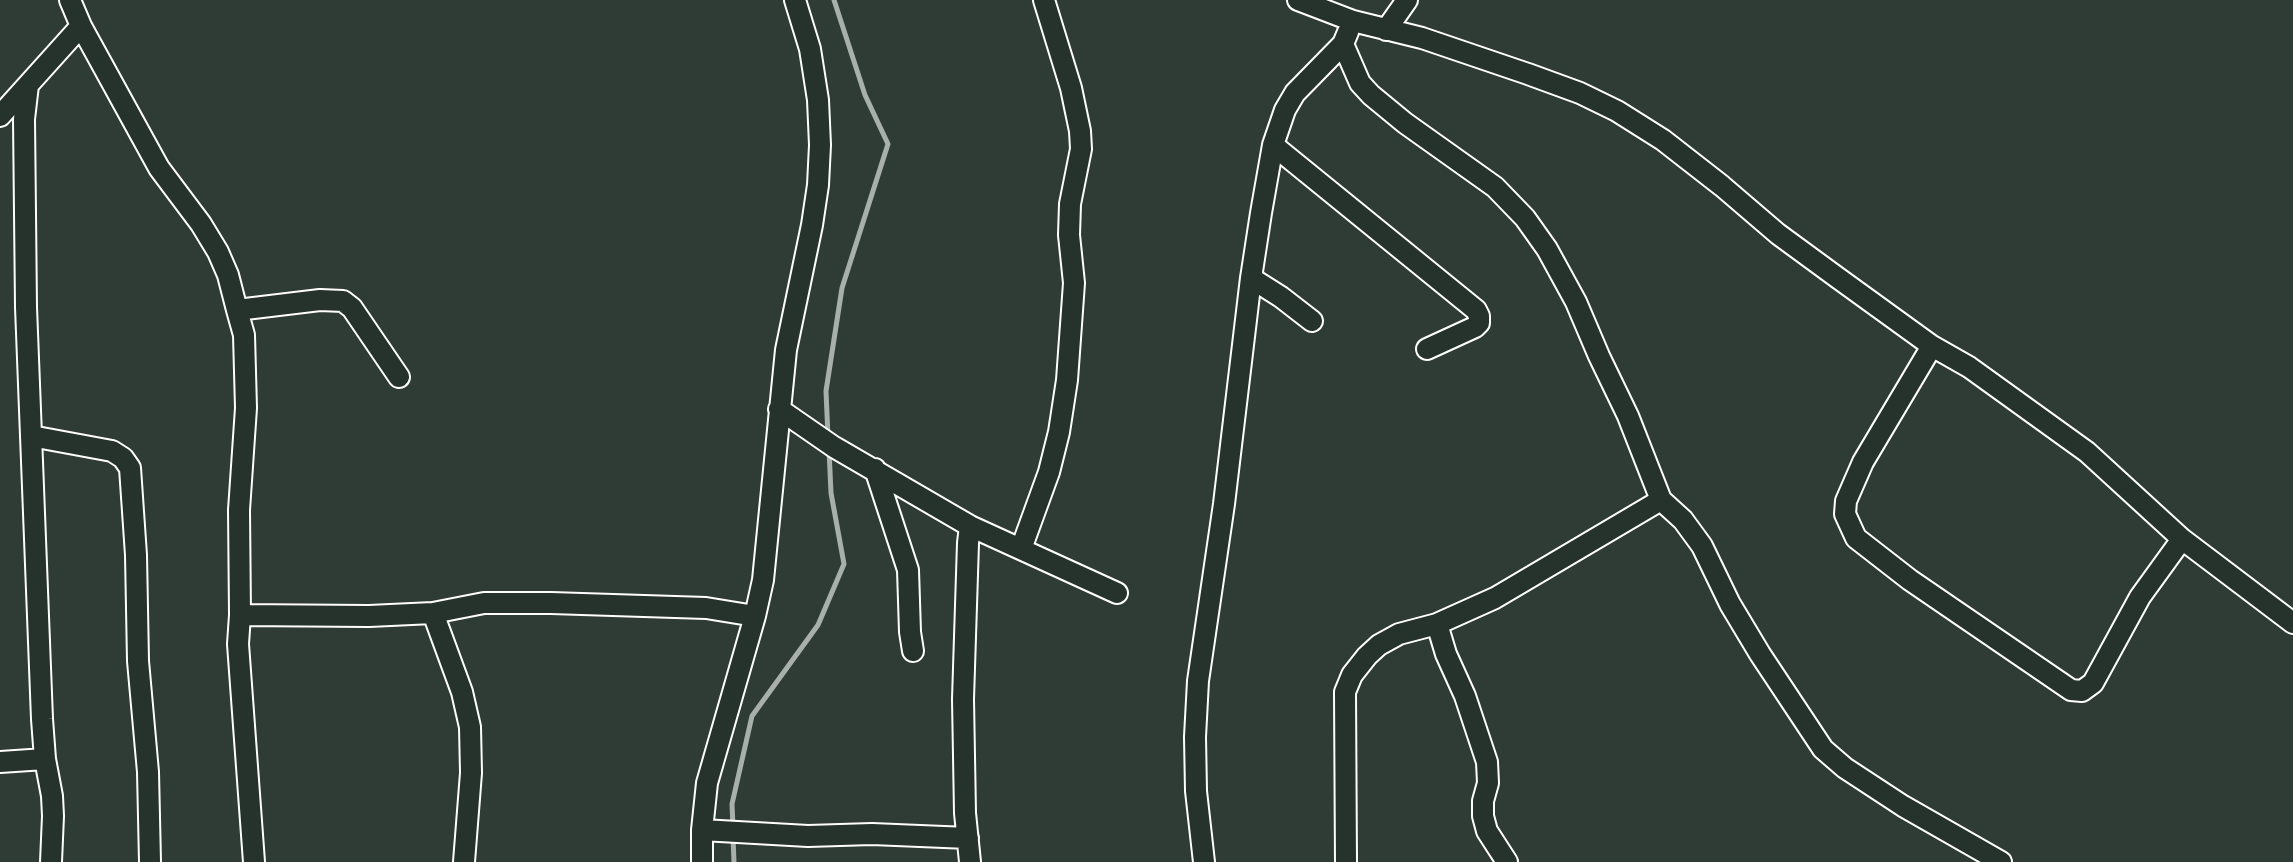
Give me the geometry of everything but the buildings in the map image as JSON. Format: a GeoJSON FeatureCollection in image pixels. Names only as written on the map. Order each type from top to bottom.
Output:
{"type":"FeatureCollection","features":[{"type":"Feature","properties":{"kind":"street"},"geometry":{"type":"LineString","coordinates":[[70,0],[81,26],[159,168],[201,224],[218,252],[228,275],[244,335],[246,408],[239,510],[238,644],[254,862]]}},
{"type":"Feature","properties":{"kind":"street"},"geometry":{"type":"LineString","coordinates":[[702,862],[702,830],[707,783],[755,616],[763,580],[786,350],[812,225],[820,145],[818,100],[810,49],[795,0]]}},
{"type":"Feature","properties":{"kind":"street"},"geometry":{"type":"LineString","coordinates":[[1021,549],[1049,472],[1059,432],[1067,380],[1074,283],[1069,234],[1070,204],[1081,149],[1080,131],[1071,88],[1044,0]]}},
{"type":"Feature","properties":{"kind":"street"},"geometry":{"type":"LineString","coordinates":[[1298,0],[1322,7],[1353,21],[1422,38],[1528,74],[1580,93],[1617,111],[1663,140],[1778,234],[1932,346],[1969,367],[2087,452],[2182,539],[2293,623]]}},
{"type":"Feature","properties":{"kind":"street"},"geometry":{"type":"LineString","coordinates":[[1386,30],[1407,0]]}},
{"type":"Feature","properties":{"kind":"street"},"geometry":{"type":"LineString","coordinates":[[1204,862],[1196,791],[1195,737],[1198,681],[1221,525],[1251,278],[1273,145],[1285,110],[1295,93],[1343,44],[1353,21]]}},
{"type":"Feature","properties":{"kind":"street"},"geometry":{"type":"LineString","coordinates":[[0,116],[81,26]]}},
{"type":"Feature","properties":{"kind":"street"},"geometry":{"type":"LineString","coordinates":[[1343,44],[1360,83],[1371,95],[1405,123],[1495,187],[1525,218],[1547,249],[1575,302],[1628,417],[1661,500],[1683,520],[1702,546],[1730,604],[1760,654],[1785,689],[1807,727],[1832,759],[1903,806],[2001,862]]}},
{"type":"Feature","properties":{"kind":"street"},"geometry":{"type":"LineString","coordinates":[[28,85],[24,119],[26,307],[38,647],[45,759],[52,796],[51,862]]}},
{"type":"Feature","properties":{"kind":"street"},"geometry":{"type":"LineString","coordinates":[[1273,145],[1476,310],[1479,316],[1475,327],[1427,349]]}},
{"type":"Feature","properties":{"kind":"street"},"geometry":{"type":"LineString","coordinates":[[1251,278],[1312,321]]}},
{"type":"Feature","properties":{"kind":"street"},"geometry":{"type":"LineString","coordinates":[[237,310],[320,300],[343,301],[352,308],[399,376]]}},
{"type":"Feature","properties":{"kind":"street"},"geometry":{"type":"LineString","coordinates":[[1932,346],[1863,462],[1846,501],[1845,514],[1856,538],[1892,566],[2077,692],[2092,683],[2140,597],[2182,539]]}},
{"type":"Feature","properties":{"kind":"street"},"geometry":{"type":"LineString","coordinates":[[779,409],[834,447],[970,526],[1117,593]]}},
{"type":"Feature","properties":{"kind":"street"},"geometry":{"type":"LineString","coordinates":[[31,436],[112,451],[123,458],[130,468],[136,555],[138,661],[148,783],[150,862]]}},
{"type":"Feature","properties":{"kind":"street"},"geometry":{"type":"LineString","coordinates":[[875,469],[908,570],[910,632],[913,651]]}},
{"type":"Feature","properties":{"kind":"street"},"geometry":{"type":"LineString","coordinates":[[1346,862],[1345,692],[1352,675],[1379,645],[1399,634],[1437,624],[1495,598],[1661,500]]}},
{"type":"Feature","properties":{"kind":"street"},"geometry":{"type":"LineString","coordinates":[[970,526],[963,699],[970,862]]}},
{"type":"Feature","properties":{"kind":"street"},"geometry":{"type":"LineString","coordinates":[[240,615],[369,616],[433,613],[484,603],[551,603],[706,608],[755,616]]}},
{"type":"Feature","properties":{"kind":"street"},"geometry":{"type":"LineString","coordinates":[[433,613],[462,692],[470,727],[471,773],[464,862]]}},
{"type":"Feature","properties":{"kind":"street"},"geometry":{"type":"LineString","coordinates":[[1437,624],[1487,762],[1488,783],[1483,816],[1488,831],[1508,862]]}},
{"type":"Feature","properties":{"kind":"street"},"geometry":{"type":"LineString","coordinates":[[0,762],[45,759]]}},
{"type":"Feature","properties":{"kind":"street"},"geometry":{"type":"LineString","coordinates":[[702,830],[808,836],[872,834],[968,838]]}},
{"type":"Feature","properties":{"kind":"waterway"},"geometry":{"type":"LineString","coordinates":[[828,437],[826,391],[842,288],[888,144],[865,95],[834,0]]}},
{"type":"Feature","properties":{"kind":"waterway"},"geometry":{"type":"LineString","coordinates":[[733,827],[732,804],[752,716],[818,625],[844,564],[831,493],[829,450]]}},
{"type":"Feature","properties":{"kind":"waterway"},"geometry":{"type":"LineString","coordinates":[[733,837],[734,862]]}}]}
